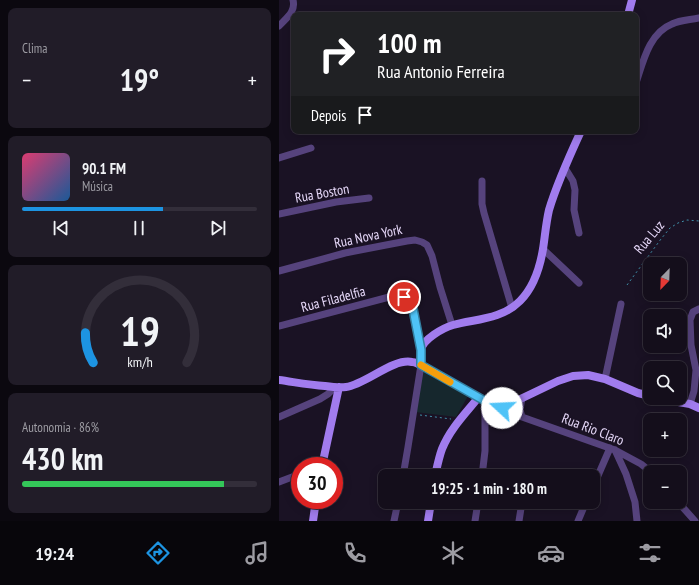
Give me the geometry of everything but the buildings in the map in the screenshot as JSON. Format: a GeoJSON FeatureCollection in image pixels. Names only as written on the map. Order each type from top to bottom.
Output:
{"type":"FeatureCollection","features":[{"type":"Feature","properties":{"kind":"main road"},"geometry":{"type":"LineString","coordinates":[[629,12],[632,0]]}},
{"type":"Feature","properties":{"kind":"main road"},"geometry":{"type":"LineString","coordinates":[[421,365],[421,350],[423,344],[434,334],[452,326],[498,315],[511,308],[526,295],[539,265],[549,209],[580,134]]}},
{"type":"Feature","properties":{"kind":"main road"},"geometry":{"type":"LineString","coordinates":[[279,380],[348,387],[391,366],[404,362],[412,362],[421,365],[481,400],[497,404],[510,404],[558,381],[573,376],[588,375],[605,379],[643,393]]}},
{"type":"Feature","properties":{"kind":"main road"},"geometry":{"type":"LineString","coordinates":[[323,457],[337,387]]}},
{"type":"Feature","properties":{"kind":"main road"},"geometry":{"type":"LineString","coordinates":[[436,469],[442,448],[459,420],[481,400]]}},
{"type":"Feature","properties":{"kind":"main road"},"geometry":{"type":"LineString","coordinates":[[687,403],[699,408]]}},
{"type":"Feature","properties":{"kind":"main road"},"geometry":{"type":"LineString","coordinates":[[313,521],[315,509]]}},
{"type":"Feature","properties":{"kind":"main road"},"geometry":{"type":"LineString","coordinates":[[427,521],[430,509]]}},
{"type":"Feature","properties":{"kind":"street"},"geometry":{"type":"LineString","coordinates":[[291,12],[295,6],[293,0]]}},
{"type":"Feature","properties":{"kind":"street"},"geometry":{"type":"LineString","coordinates":[[279,26],[291,12]]}},
{"type":"Feature","properties":{"kind":"street"},"geometry":{"type":"LineString","coordinates":[[639,74],[649,46],[654,38],[672,24],[699,18]]}},
{"type":"Feature","properties":{"kind":"street"},"geometry":{"type":"LineString","coordinates":[[279,158],[311,148]]}},
{"type":"Feature","properties":{"kind":"street"},"geometry":{"type":"LineString","coordinates":[[565,168],[573,181],[575,190],[574,210],[579,233]]}},
{"type":"Feature","properties":{"kind":"street"},"geometry":{"type":"LineString","coordinates":[[482,181],[482,204],[484,214],[511,308]]}},
{"type":"Feature","properties":{"kind":"street","name":"Rua Boston"},"geometry":{"type":"LineString","coordinates":[[279,214],[336,202],[369,198]]}},
{"type":"Feature","properties":{"kind":"street","name":"Rua Nova York"},"geometry":{"type":"LineString","coordinates":[[279,271],[345,253],[407,240],[422,242],[427,245],[432,256],[452,326]]}},
{"type":"Feature","properties":{"kind":"street"},"geometry":{"type":"LineString","coordinates":[[543,249],[579,283]]}},
{"type":"Feature","properties":{"kind":"street","name":"Rua Filadelfia"},"geometry":{"type":"LineString","coordinates":[[279,326],[393,296],[404,297],[413,309],[421,350]]}},
{"type":"Feature","properties":{"kind":"street"},"geometry":{"type":"LineString","coordinates":[[605,379],[621,304]]}},
{"type":"Feature","properties":{"kind":"street"},"geometry":{"type":"LineString","coordinates":[[690,404],[698,369],[691,345],[690,320],[693,312],[699,309]]}},
{"type":"Feature","properties":{"kind":"street"},"geometry":{"type":"LineString","coordinates":[[404,469],[421,365]]}},
{"type":"Feature","properties":{"kind":"street"},"geometry":{"type":"LineString","coordinates":[[279,417],[320,399],[337,387]]}},
{"type":"Feature","properties":{"kind":"street"},"geometry":{"type":"LineString","coordinates":[[522,398],[520,410],[522,417]]}},
{"type":"Feature","properties":{"kind":"street"},"geometry":{"type":"LineString","coordinates":[[481,400],[485,451],[483,469]]}},
{"type":"Feature","properties":{"kind":"street","name":"Rua Rio Claro"},"geometry":{"type":"LineString","coordinates":[[497,404],[507,411],[522,417],[613,449],[643,466]]}},
{"type":"Feature","properties":{"kind":"street"},"geometry":{"type":"LineString","coordinates":[[600,474],[613,449]]}},
{"type":"Feature","properties":{"kind":"street"},"geometry":{"type":"LineString","coordinates":[[613,449],[626,474],[635,502],[637,521]]}},
{"type":"Feature","properties":{"kind":"street"},"geometry":{"type":"LineString","coordinates":[[279,482],[291,477]]}},
{"type":"Feature","properties":{"kind":"street"},"geometry":{"type":"LineString","coordinates":[[394,521],[397,509]]}},
{"type":"Feature","properties":{"kind":"street"},"geometry":{"type":"LineString","coordinates":[[475,521],[477,509]]}},
{"type":"Feature","properties":{"kind":"street"},"geometry":{"type":"LineString","coordinates":[[519,521],[521,509]]}},
{"type":"Feature","properties":{"kind":"street"},"geometry":{"type":"LineString","coordinates":[[578,521],[583,509]]}},
{"type":"Feature","properties":{"kind":"street"},"geometry":{"type":"LineString","coordinates":[[684,509],[695,521]]}},
{"type":"Feature","properties":{"kind":"path","name":"Rua Luz"},"geometry":{"type":"LineString","coordinates":[[627,285],[670,228],[687,220],[699,221]]}},
{"type":"Feature","properties":{"kind":"path"},"geometry":{"type":"LineString","coordinates":[[413,414],[459,420]]}},
{"type":"Feature","properties":{"kind":"shaded area"},"geometry":{"type":"Polygon","coordinates":[[[423,371],[468,396],[456,417],[415,412],[423,371]]]}},
{"type":"Feature","properties":{"kind":"slow traffic"},"geometry":{"type":"LineString","coordinates":[[421,365],[450,382]]}},
{"type":"Feature","properties":{"kind":"route"},"geometry":{"type":"LineString","coordinates":[[404,297],[413,309],[421,350],[421,365],[485,401],[497,404],[502,408]]}}]}
